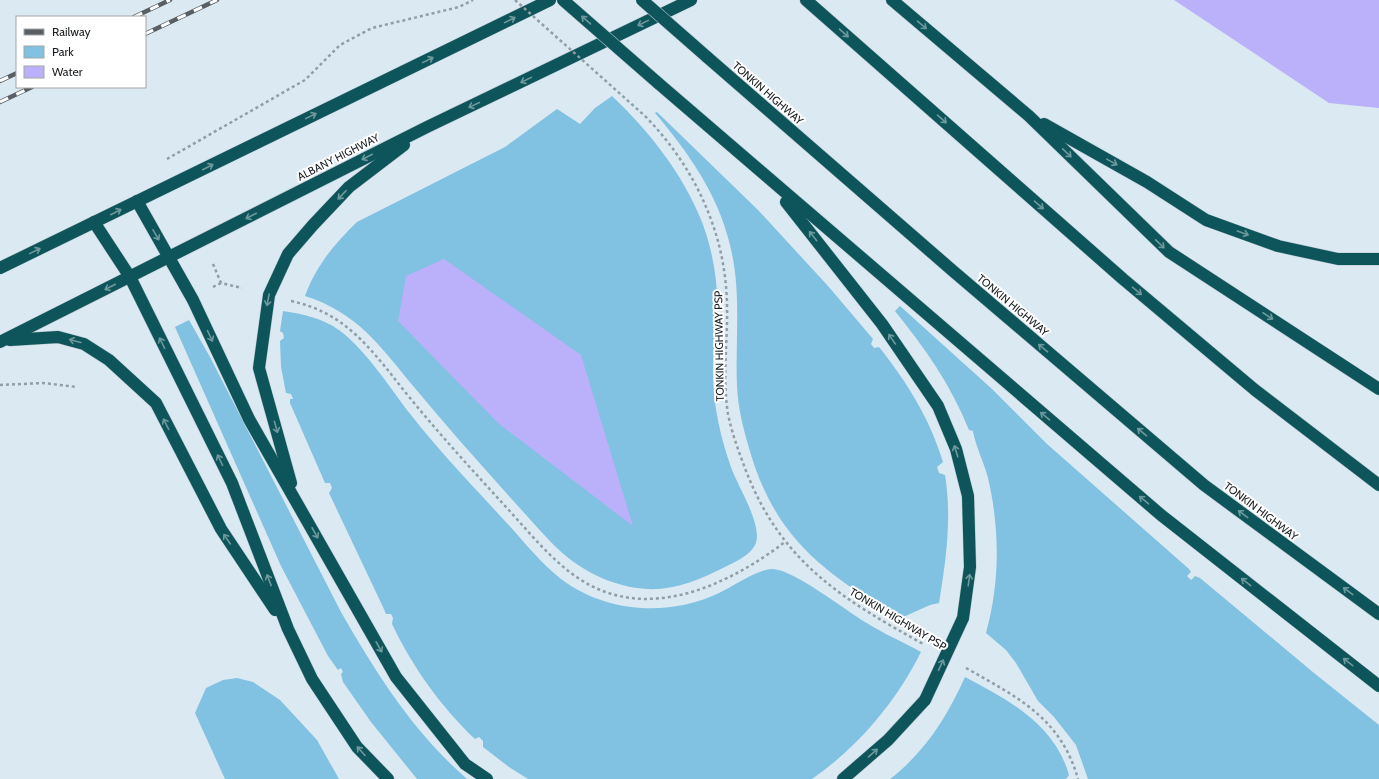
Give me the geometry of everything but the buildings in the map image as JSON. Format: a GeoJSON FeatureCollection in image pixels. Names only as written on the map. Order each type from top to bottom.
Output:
{"type":"FeatureCollection","features":[{"type":"Feature","properties":{"kind":"highway"},"geometry":{"type":"LineString","coordinates":[[0,268],[550,0]]}},
{"type":"Feature","properties":{"kind":"highway"},"geometry":{"type":"LineString","coordinates":[[563,0],[768,180],[1161,515],[1379,686]]}},
{"type":"Feature","properties":{"kind":"highway","name":"TONKIN HIGHWAY"},"geometry":{"type":"LineString","coordinates":[[642,0],[953,271],[1204,485],[1379,614]]}},
{"type":"Feature","properties":{"kind":"highway","name":"ALBANY HIGHWAY"},"geometry":{"type":"LineString","coordinates":[[2,341],[427,127],[691,0]]}},
{"type":"Feature","properties":{"kind":"highway"},"geometry":{"type":"LineString","coordinates":[[892,0],[1029,116],[1169,252],[1379,389]]}},
{"type":"Feature","properties":{"kind":"highway"},"geometry":{"type":"LineString","coordinates":[[811,4],[1123,279],[1255,390],[1379,485]]}},
{"type":"Feature","properties":{"kind":"highway"},"geometry":{"type":"LineString","coordinates":[[1029,116],[1147,182],[1206,220],[1278,246],[1338,259],[1379,259]]}},
{"type":"Feature","properties":{"kind":"highway"},"geometry":{"type":"LineString","coordinates":[[296,499],[259,368],[269,295],[288,254],[349,187],[427,127]]}},
{"type":"Feature","properties":{"kind":"highway"},"geometry":{"type":"LineString","coordinates":[[768,180],[882,324],[938,406],[956,448],[968,496],[970,567],[963,618],[925,700],[888,740],[843,779]]}},
{"type":"Feature","properties":{"kind":"highway"},"geometry":{"type":"LineString","coordinates":[[137,201],[194,300],[249,419],[296,499],[396,677],[465,764],[487,779]]}},
{"type":"Feature","properties":{"kind":"highway"},"geometry":{"type":"LineString","coordinates":[[94,222],[130,277],[232,484],[288,629],[312,679],[353,741],[388,779]]}},
{"type":"Feature","properties":{"kind":"highway"},"geometry":{"type":"LineString","coordinates":[[2,341],[58,337],[84,344],[109,360],[156,403],[221,530],[288,629]]}},
{"type":"Feature","properties":{"kind":"path"},"geometry":{"type":"LineString","coordinates":[[162,162],[305,80],[340,45],[372,28],[458,7],[473,0]]}},
{"type":"Feature","properties":{"kind":"path","name":"TONKIN HIGHWAY PSP"},"geometry":{"type":"LineString","coordinates":[[515,0],[646,116],[659,130],[700,192],[711,216],[719,242],[726,287],[725,377],[731,428],[760,503],[785,542],[811,570],[829,585],[870,613],[927,646]]}},
{"type":"Feature","properties":{"kind":"path"},"geometry":{"type":"LineString","coordinates":[[213,264],[221,282]]}},
{"type":"Feature","properties":{"kind":"path"},"geometry":{"type":"LineString","coordinates":[[212,287],[221,282],[242,288]]}},
{"type":"Feature","properties":{"kind":"path"},"geometry":{"type":"LineString","coordinates":[[286,300],[313,308],[332,316],[358,337],[435,428],[539,544],[568,570],[580,579],[595,587],[612,594],[629,598],[666,598],[682,596],[712,585],[739,572],[785,542]]}},
{"type":"Feature","properties":{"kind":"path"},"geometry":{"type":"LineString","coordinates":[[0,385],[43,383],[77,387]]}},
{"type":"Feature","properties":{"kind":"path"},"geometry":{"type":"LineString","coordinates":[[961,665],[1022,701],[1040,716],[1060,737],[1072,760],[1078,779]]}},
{"type":"Feature","properties":{"kind":"green space"},"geometry":{"type":"Polygon","coordinates":[[[612,96],[626,109],[652,139],[675,170],[694,204],[706,233],[712,257],[717,293],[717,317],[713,353],[715,405],[724,445],[732,470],[754,519],[757,538],[752,549],[742,558],[733,563],[682,585],[660,589],[629,587],[614,583],[592,573],[569,559],[546,536],[439,417],[367,332],[340,312],[324,303],[305,296],[309,285],[326,256],[357,222],[505,147],[557,109],[580,124],[595,108],[612,96]]]}},
{"type":"Feature","properties":{"kind":"green space"},"geometry":{"type":"Polygon","coordinates":[[[657,112],[758,210],[828,286],[873,339],[871,344],[874,348],[879,347],[917,402],[938,446],[943,462],[937,467],[939,473],[945,475],[947,491],[947,539],[939,603],[930,605],[901,618],[873,602],[826,568],[806,550],[788,529],[772,506],[760,479],[749,448],[740,410],[737,386],[736,280],[734,263],[725,226],[710,191],[700,174],[679,143],[655,113],[657,112]]]}},
{"type":"Feature","properties":{"kind":"green space"},"geometry":{"type":"Polygon","coordinates":[[[900,306],[992,389],[1047,444],[1189,569],[1191,572],[1187,576],[1191,580],[1195,576],[1200,578],[1379,725],[1379,779],[1088,779],[1076,745],[1054,717],[1038,701],[1016,663],[1006,650],[986,633],[994,595],[997,556],[995,517],[988,478],[973,431],[969,430],[946,382],[917,339],[895,311],[900,306]]]}},
{"type":"Feature","properties":{"kind":"green space"},"geometry":{"type":"Polygon","coordinates":[[[283,311],[305,315],[333,326],[359,348],[411,415],[456,468],[545,565],[561,579],[579,590],[598,599],[618,605],[638,608],[680,606],[700,601],[719,593],[746,578],[760,572],[773,569],[782,571],[806,583],[872,626],[921,652],[888,706],[845,753],[812,779],[528,779],[509,767],[483,747],[483,741],[479,737],[475,739],[462,727],[428,685],[400,640],[392,624],[393,618],[391,614],[386,614],[329,493],[332,488],[330,483],[325,483],[290,403],[290,399],[293,399],[291,394],[286,393],[281,367],[280,341],[284,338],[283,333],[280,331],[283,311]]]}},
{"type":"Feature","properties":{"kind":"green space"},"geometry":{"type":"Polygon","coordinates":[[[189,320],[210,357],[354,635],[382,679],[413,722],[429,742],[467,779],[417,779],[371,722],[343,682],[341,674],[343,672],[341,668],[338,670],[328,656],[281,566],[175,327],[189,320]]]}},
{"type":"Feature","properties":{"kind":"green space"},"geometry":{"type":"Polygon","coordinates":[[[965,677],[1014,705],[1042,728],[1062,757],[1069,775],[1066,779],[890,779],[903,769],[934,733],[951,706],[965,677]]]}},
{"type":"Feature","properties":{"kind":"green space"},"geometry":{"type":"Polygon","coordinates":[[[237,678],[253,682],[280,700],[317,740],[339,779],[225,779],[195,713],[206,688],[223,680],[237,678]]]}},
{"type":"Feature","properties":{"kind":"water"},"geometry":{"type":"Polygon","coordinates":[[[1174,0],[1379,0],[1379,108],[1329,103],[1174,0]]]}},
{"type":"Feature","properties":{"kind":"water"},"geometry":{"type":"Polygon","coordinates":[[[444,259],[581,355],[633,526],[498,423],[398,321],[406,276],[444,259]]]}},
{"type":"Feature","properties":{"kind":"railway"},"geometry":{"type":"LineString","coordinates":[[136,16],[170,0]]}},
{"type":"Feature","properties":{"kind":"railway"},"geometry":{"type":"LineString","coordinates":[[146,34],[217,0]]}},
{"type":"Feature","properties":{"kind":"railway"},"geometry":{"type":"LineString","coordinates":[[0,81],[16,73]]}},
{"type":"Feature","properties":{"kind":"railway"},"geometry":{"type":"LineString","coordinates":[[0,102],[30,88]]}}]}
